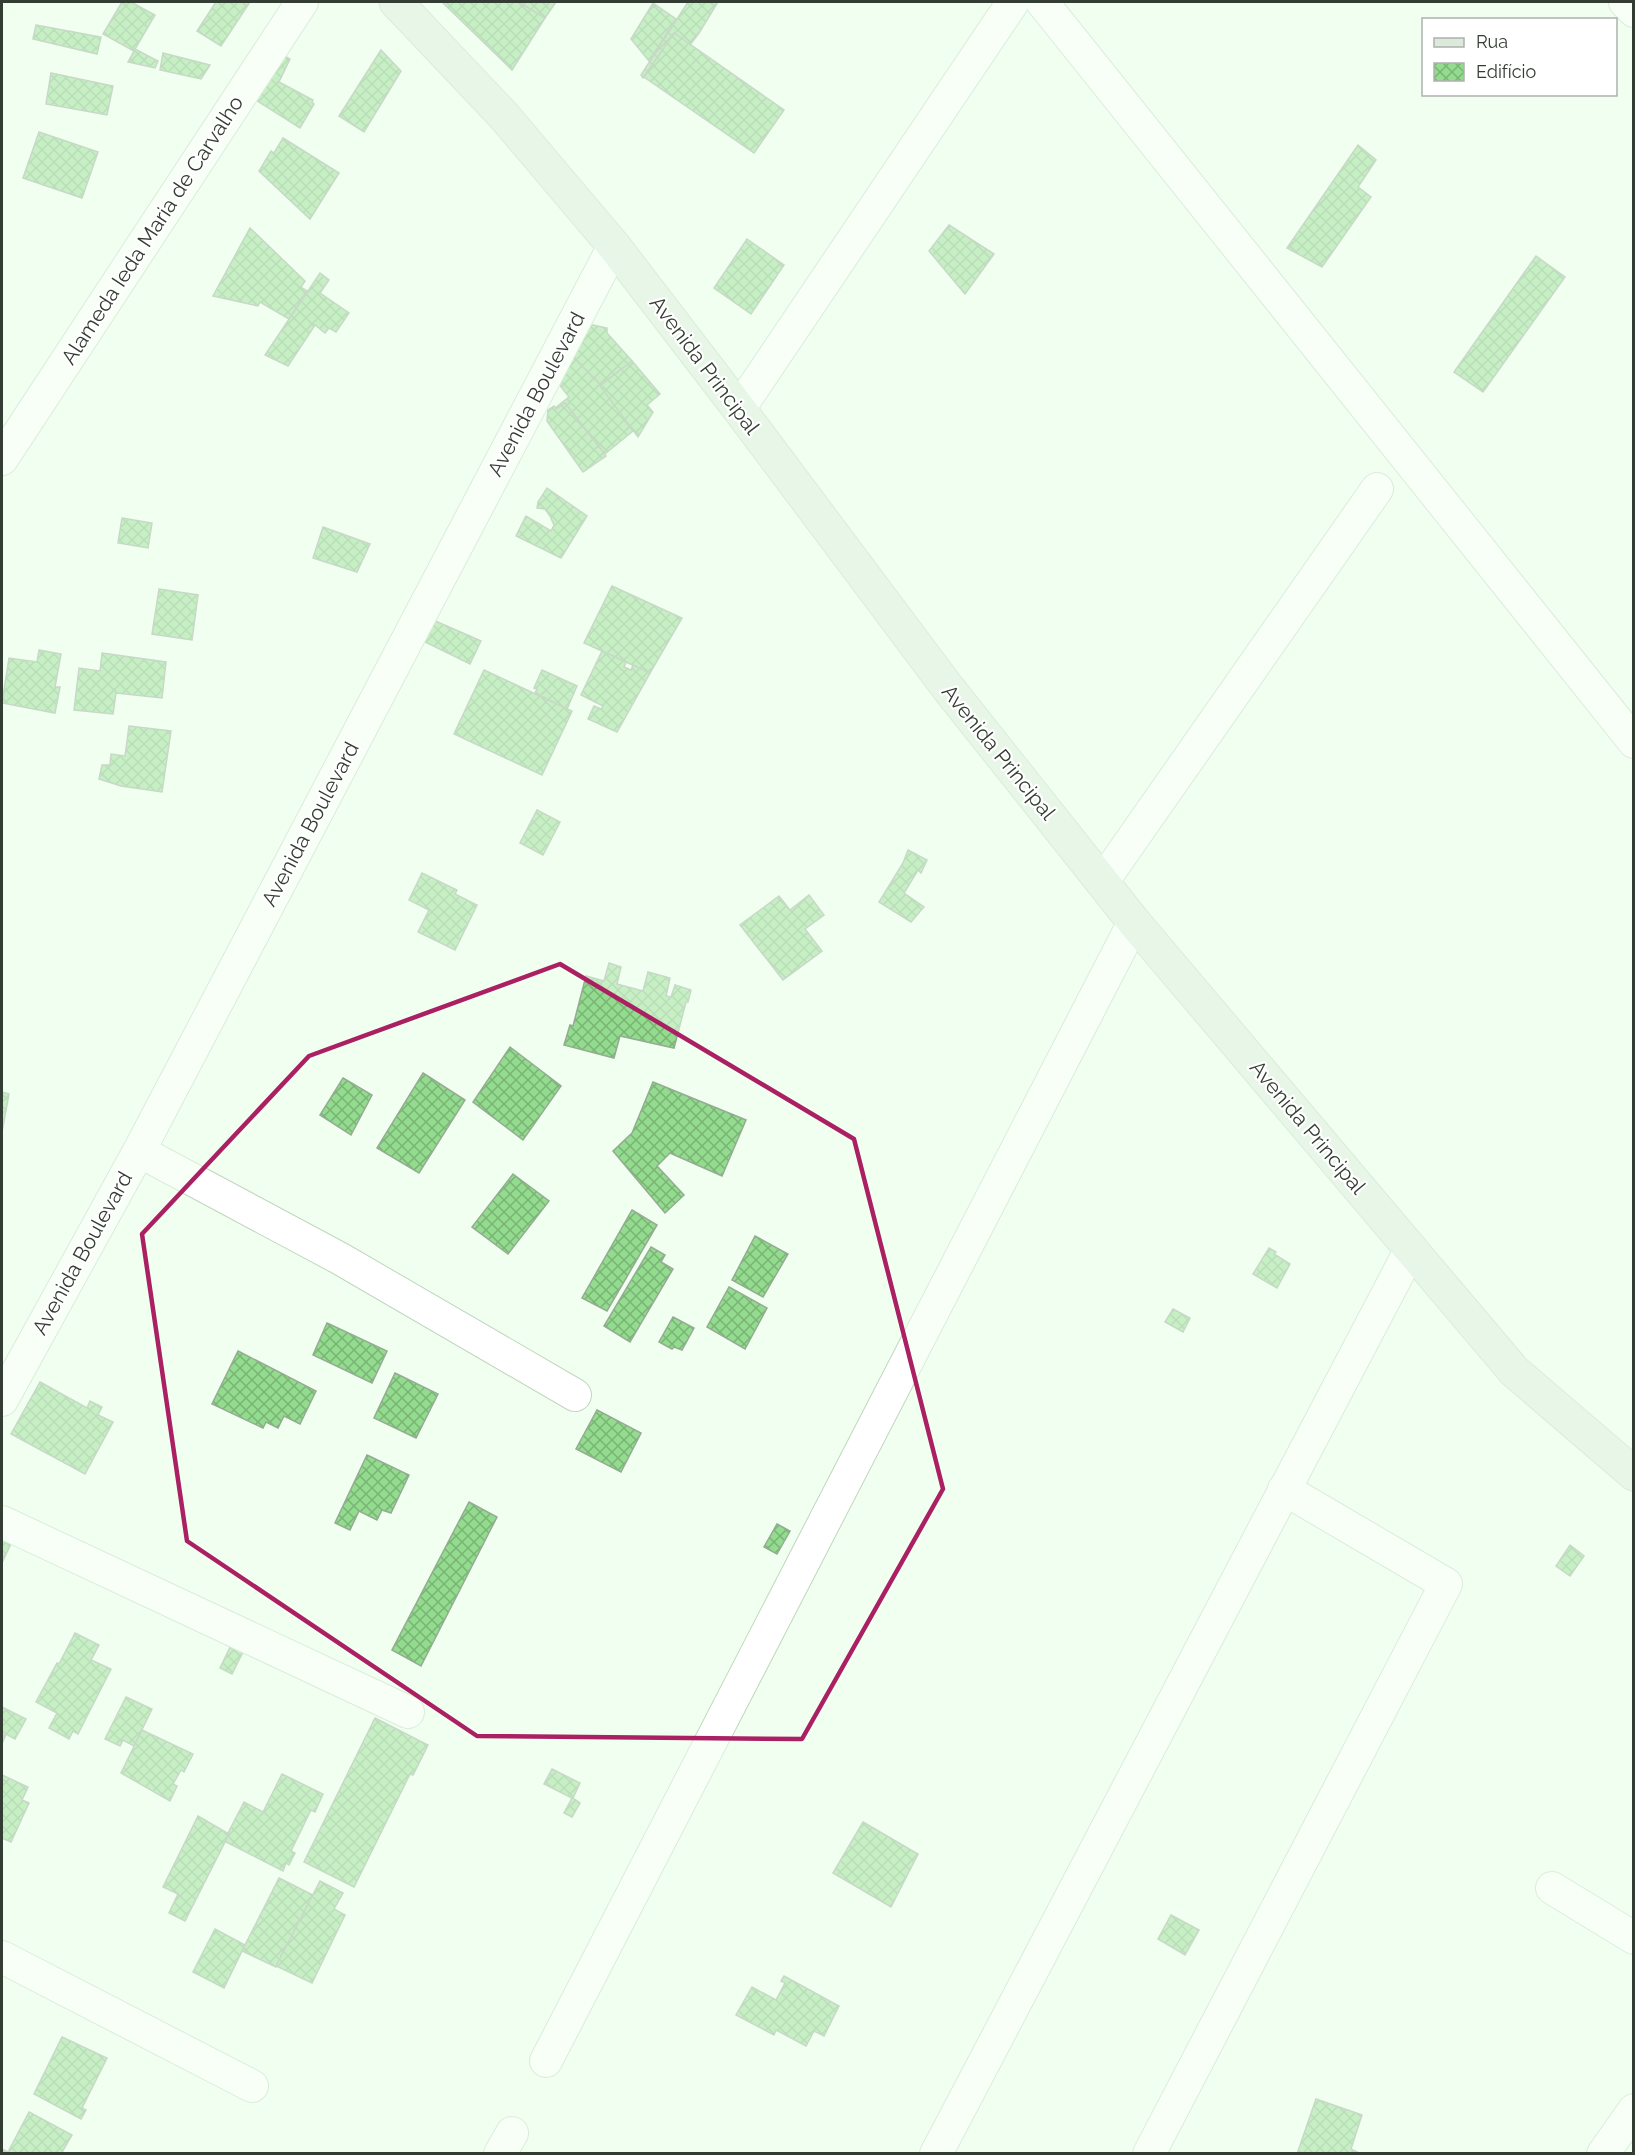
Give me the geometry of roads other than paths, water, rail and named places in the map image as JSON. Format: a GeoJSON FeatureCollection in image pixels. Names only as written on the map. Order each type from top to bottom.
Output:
{"type":"FeatureCollection","features":[{"type":"Feature","properties":{"kind":"street","name":"Alameda Ieda Maria de Carvalho"},"geometry":{"type":"LineString","coordinates":[[2,459],[302,2]]}},
{"type":"Feature","properties":{"kind":"street"},"geometry":{"type":"LineString","coordinates":[[739,409],[1013,2]]}},
{"type":"Feature","properties":{"kind":"street"},"geometry":{"type":"LineString","coordinates":[[1042,2],[1634,742]]}},
{"type":"Feature","properties":{"kind":"street"},"geometry":{"type":"LineString","coordinates":[[1625,2],[1634,11]]}},
{"type":"Feature","properties":{"kind":"street","name":"Avenida Principal"},"geometry":{"type":"LineString","coordinates":[[404,4],[504,116],[614,246],[948,688],[1134,922],[1514,1371],[1634,1474]]}},
{"type":"Feature","properties":{"kind":"street","name":"Avenida Boulevard"},"geometry":{"type":"LineString","coordinates":[[2,1400],[139,1151],[614,246]]}},
{"type":"Feature","properties":{"kind":"street"},"geometry":{"type":"LineString","coordinates":[[1103,881],[1377,489]]}},
{"type":"Feature","properties":{"kind":"street"},"geometry":{"type":"LineString","coordinates":[[546,2061],[1134,922]]}},
{"type":"Feature","properties":{"kind":"street"},"geometry":{"type":"LineString","coordinates":[[139,1151],[339,1258],[575,1395]]}},
{"type":"Feature","properties":{"kind":"street"},"geometry":{"type":"LineString","coordinates":[[936,2154],[1411,1249]]}},
{"type":"Feature","properties":{"kind":"street"},"geometry":{"type":"LineString","coordinates":[[1149,2154],[1446,1584],[1284,1489]]}},
{"type":"Feature","properties":{"kind":"street"},"geometry":{"type":"LineString","coordinates":[[2,1522],[408,1712]]}},
{"type":"Feature","properties":{"kind":"street"},"geometry":{"type":"LineString","coordinates":[[1551,1888],[1634,1938]]}},
{"type":"Feature","properties":{"kind":"street"},"geometry":{"type":"LineString","coordinates":[[2,1957],[252,2086]]}},
{"type":"Feature","properties":{"kind":"street"},"geometry":{"type":"LineString","coordinates":[[1603,2154],[1634,2110]]}}]}
